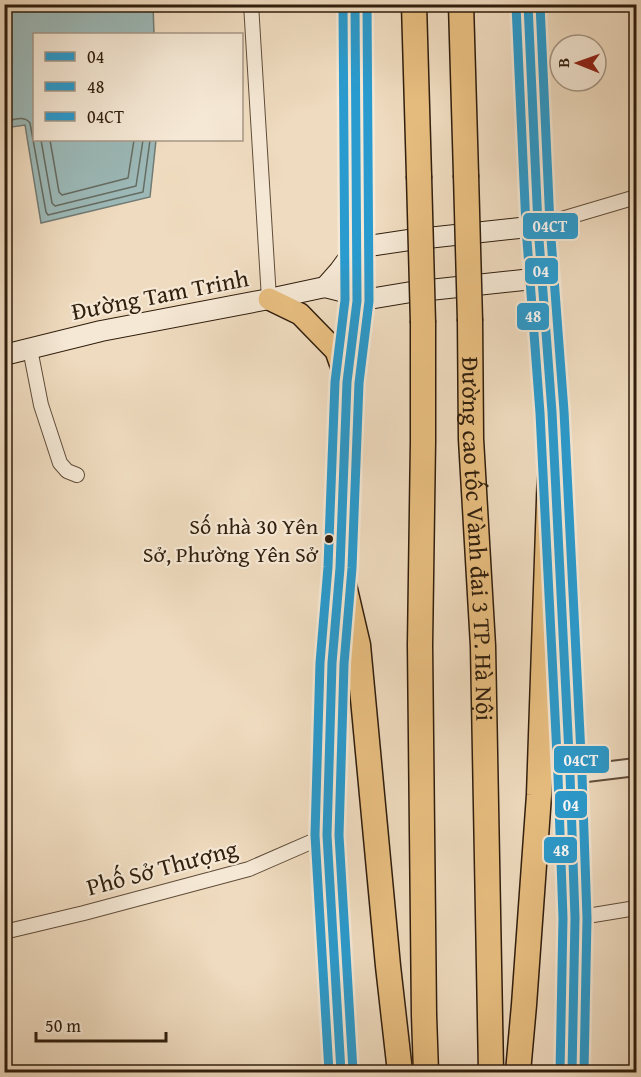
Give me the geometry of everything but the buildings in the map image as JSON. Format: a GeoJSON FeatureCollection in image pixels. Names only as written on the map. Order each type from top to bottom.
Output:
{"type":"FeatureCollection","features":[{"type":"Feature","properties":{"kind":"highway","name":"Đường cao tốc Vành đai 3 TP. Hà Nội"},"geometry":{"type":"LineString","coordinates":[[414,4],[423,323],[420,645],[426,1072]]}},
{"type":"Feature","properties":{"kind":"highway","name":"Đường cao tốc Vành đai 3 TP. Hà Nội"},"geometry":{"type":"LineString","coordinates":[[461,4],[471,439],[483,646],[491,1072]]}},
{"type":"Feature","properties":{"kind":"highway"},"geometry":{"type":"LineString","coordinates":[[518,1072],[539,795],[552,412]]}},
{"type":"Feature","properties":{"kind":"highway"},"geometry":{"type":"LineString","coordinates":[[340,568],[358,645],[400,1072]]}},
{"type":"Feature","properties":{"kind":"main road"},"geometry":{"type":"LineString","coordinates":[[341,1072],[327,835],[332,663],[340,568],[347,382],[357,301],[355,4]]}},
{"type":"Feature","properties":{"kind":"main road"},"geometry":{"type":"LineString","coordinates":[[528,4],[538,226],[552,412],[570,775],[575,918],[572,1072]]}},
{"type":"Feature","properties":{"kind":"main road"},"geometry":{"type":"LineString","coordinates":[[538,226],[356,248],[325,287],[341,291],[357,301],[411,292],[542,279]]}},
{"type":"Feature","properties":{"kind":"main road","name":"Đường Tam Trinh"},"geometry":{"type":"LineString","coordinates":[[4,355],[101,331],[325,287]]}},
{"type":"Feature","properties":{"kind":"main road"},"geometry":{"type":"LineString","coordinates":[[269,299],[300,314],[336,351],[347,382]]}},
{"type":"Feature","properties":{"kind":"street"},"geometry":{"type":"LineString","coordinates":[[251,4],[269,299]]}},
{"type":"Feature","properties":{"kind":"street"},"geometry":{"type":"LineString","coordinates":[[538,226],[636,197]]}},
{"type":"Feature","properties":{"kind":"street"},"geometry":{"type":"LineString","coordinates":[[30,350],[41,405],[60,463],[67,471],[77,475]]}},
{"type":"Feature","properties":{"kind":"street"},"geometry":{"type":"LineString","coordinates":[[570,775],[636,767]]}},
{"type":"Feature","properties":{"kind":"street","name":"Phố Sở Thượng"},"geometry":{"type":"LineString","coordinates":[[4,932],[249,869],[327,835]]}},
{"type":"Feature","properties":{"kind":"street"},"geometry":{"type":"LineString","coordinates":[[575,918],[636,908]]}},
{"type":"Feature","properties":{"kind":"water"},"geometry":{"type":"Polygon","coordinates":[[[5,4],[153,5],[154,33],[33,33],[33,141],[156,141],[150,197],[41,223],[25,125],[5,128],[5,4]]]}},
{"type":"Feature","properties":{"kind":"transit line","name":"04CT"},"geometry":{"type":"LineString","coordinates":[[329,1072],[315,835],[320,663],[328,567],[335,382],[345,300],[343,4]]}},
{"type":"Feature","properties":{"kind":"transit line","name":"04"},"geometry":{"type":"LineString","coordinates":[[341,1072],[327,835],[332,663],[340,568],[347,382],[357,301],[355,4]]}},
{"type":"Feature","properties":{"kind":"transit line","name":"48"},"geometry":{"type":"LineString","coordinates":[[353,1071],[339,835],[344,664],[352,568],[359,383],[369,301],[367,4]]}},
{"type":"Feature","properties":{"kind":"transit line","name":"04"},"geometry":{"type":"LineString","coordinates":[[528,4],[538,226],[552,412],[570,775],[575,918],[572,1072]]}},
{"type":"Feature","properties":{"kind":"transit line","name":"04CT"},"geometry":{"type":"LineString","coordinates":[[540,4],[550,225],[564,411],[582,775],[587,918],[584,1072]]}},
{"type":"Feature","properties":{"kind":"transit line","name":"48"},"geometry":{"type":"LineString","coordinates":[[516,5],[526,227],[540,413],[558,776],[563,918],[560,1072]]}},
{"type":"Feature","properties":{"kind":"place","name":"Số nhà 30 Yên Sở, Phường Yên Sở"},"geometry":{"type":"Point","coordinates":[329,539]}}]}
